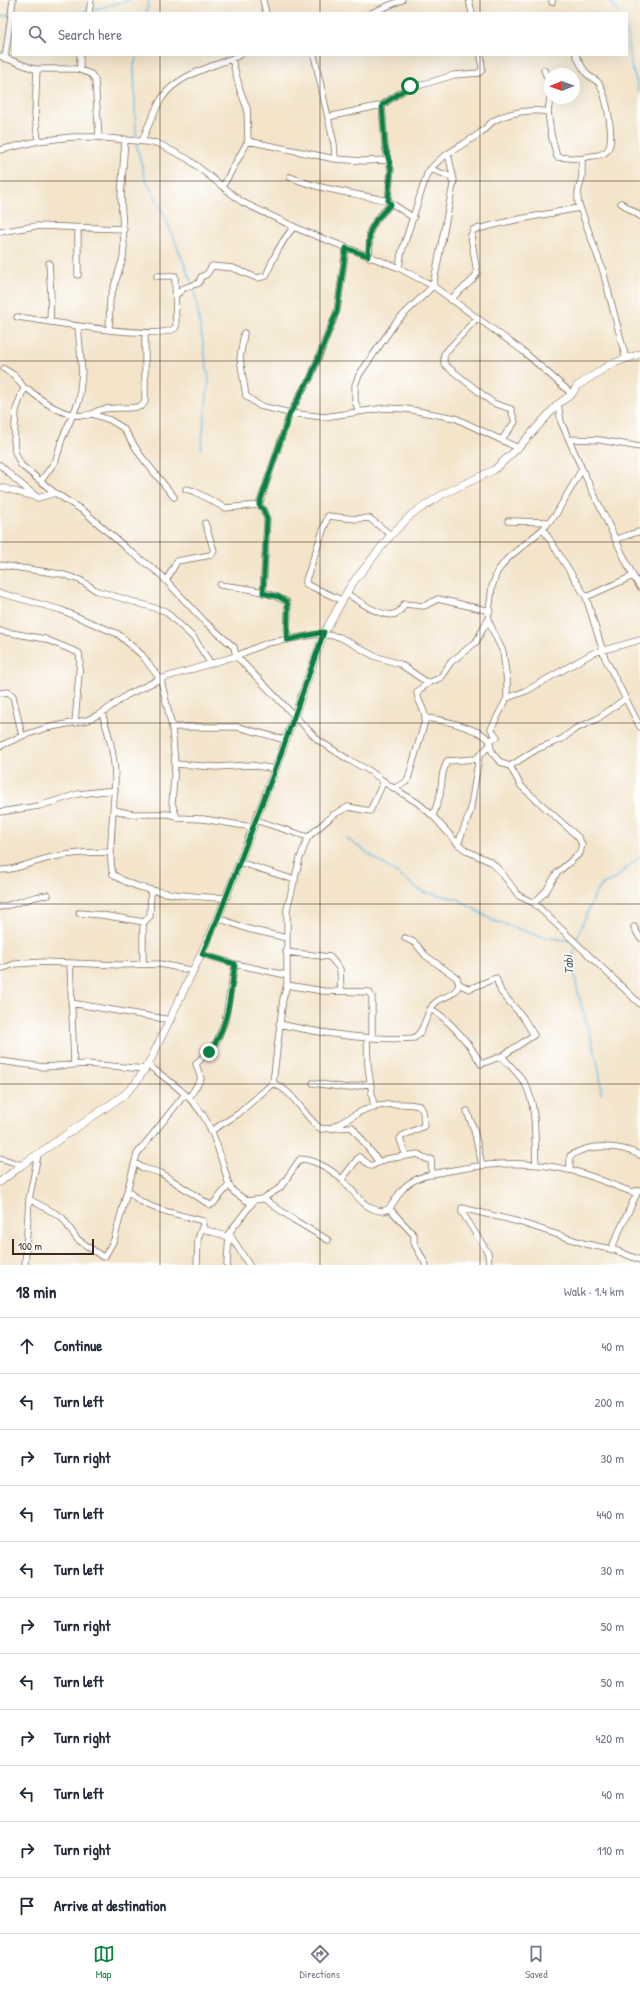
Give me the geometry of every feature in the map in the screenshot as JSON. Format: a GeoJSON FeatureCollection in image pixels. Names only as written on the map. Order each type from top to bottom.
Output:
{"type":"FeatureCollection","features":[{"type":"Feature","properties":{"kind":"street"},"geometry":{"type":"LineString","coordinates":[[13,0],[2,58],[25,67],[37,69],[80,69],[91,74],[95,80],[99,137]]}},
{"type":"Feature","properties":{"kind":"street"},"geometry":{"type":"LineString","coordinates":[[89,12],[91,0]]}},
{"type":"Feature","properties":{"kind":"street"},"geometry":{"type":"LineString","coordinates":[[263,0],[266,12]]}},
{"type":"Feature","properties":{"kind":"street"},"geometry":{"type":"LineString","coordinates":[[373,12],[402,0]]}},
{"type":"Feature","properties":{"kind":"street"},"geometry":{"type":"LineString","coordinates":[[469,0],[472,12]]}},
{"type":"Feature","properties":{"kind":"street"},"geometry":{"type":"LineString","coordinates":[[80,56],[80,69]]}},
{"type":"Feature","properties":{"kind":"street"},"geometry":{"type":"LineString","coordinates":[[142,140],[157,107],[169,90],[184,78],[238,56]]}},
{"type":"Feature","properties":{"kind":"street"},"geometry":{"type":"LineString","coordinates":[[314,56],[334,144],[335,159]]}},
{"type":"Feature","properties":{"kind":"street"},"geometry":{"type":"LineString","coordinates":[[328,117],[382,105],[410,86],[420,85],[454,75],[479,73],[482,70],[481,56]]}},
{"type":"Feature","properties":{"kind":"street"},"geometry":{"type":"LineString","coordinates":[[549,104],[548,112],[551,134],[557,157],[582,159],[607,152],[611,133],[607,108],[601,86],[597,80],[586,73],[577,56]]}},
{"type":"Feature","properties":{"kind":"street"},"geometry":{"type":"LineString","coordinates":[[223,186],[248,141],[247,108],[240,90],[232,59]]}},
{"type":"Feature","properties":{"kind":"street"},"geometry":{"type":"LineString","coordinates":[[37,69],[35,108],[38,141]]}},
{"type":"Feature","properties":{"kind":"street"},"geometry":{"type":"LineString","coordinates":[[368,256],[370,231],[389,202],[391,169],[385,146],[382,105]]}},
{"type":"Feature","properties":{"kind":"street"},"geometry":{"type":"LineString","coordinates":[[399,268],[401,254],[430,169],[440,158],[481,133],[496,120],[514,114],[533,111],[548,112]]}},
{"type":"Feature","properties":{"kind":"street"},"geometry":{"type":"LineString","coordinates":[[0,150],[38,141],[99,137],[157,142],[172,150],[223,186],[242,202],[294,227],[399,268],[433,286],[523,351],[572,394]]}},
{"type":"Feature","properties":{"kind":"street"},"geometry":{"type":"LineString","coordinates":[[109,330],[110,299],[123,258],[124,229],[121,197],[125,139]]}},
{"type":"Feature","properties":{"kind":"street"},"geometry":{"type":"LineString","coordinates":[[248,141],[335,159],[364,161],[388,160]]}},
{"type":"Feature","properties":{"kind":"street"},"geometry":{"type":"LineString","coordinates":[[359,412],[355,401],[355,385],[359,375],[396,322],[433,286],[444,224],[451,199],[454,180],[448,154]]}},
{"type":"Feature","properties":{"kind":"street"},"geometry":{"type":"LineString","coordinates":[[582,159],[582,177],[577,196],[579,208],[603,271],[626,358]]}},
{"type":"Feature","properties":{"kind":"street"},"geometry":{"type":"LineString","coordinates":[[430,169],[452,177],[451,199]]}},
{"type":"Feature","properties":{"kind":"street"},"geometry":{"type":"LineString","coordinates":[[290,178],[310,186],[352,192],[389,202],[414,218]]}},
{"type":"Feature","properties":{"kind":"street"},"geometry":{"type":"LineString","coordinates":[[621,203],[640,216]]}},
{"type":"Feature","properties":{"kind":"street"},"geometry":{"type":"LineString","coordinates":[[451,300],[456,292],[472,281],[477,273],[471,236],[473,230],[515,220],[579,208]]}},
{"type":"Feature","properties":{"kind":"street"},"geometry":{"type":"LineString","coordinates":[[0,232],[36,226],[124,229]]}},
{"type":"Feature","properties":{"kind":"street"},"geometry":{"type":"LineString","coordinates":[[176,295],[184,288],[199,283],[201,277],[207,274],[212,266],[233,268],[257,278],[266,276],[272,260],[287,234],[294,227]]}},
{"type":"Feature","properties":{"kind":"street"},"geometry":{"type":"LineString","coordinates":[[78,228],[78,275]]}},
{"type":"Feature","properties":{"kind":"street"},"geometry":{"type":"LineString","coordinates":[[259,505],[290,413],[310,379],[337,311],[346,248]]}},
{"type":"Feature","properties":{"kind":"street"},"geometry":{"type":"LineString","coordinates":[[49,263],[51,296],[50,322]]}},
{"type":"Feature","properties":{"kind":"street"},"geometry":{"type":"LineString","coordinates":[[17,317],[109,330],[165,333],[174,330],[177,319],[176,282],[174,275],[157,276]]}},
{"type":"Feature","properties":{"kind":"street"},"geometry":{"type":"LineString","coordinates":[[176,282],[184,288]]}},
{"type":"Feature","properties":{"kind":"street"},"geometry":{"type":"LineString","coordinates":[[477,318],[444,354],[443,360],[444,364],[493,403],[511,409],[515,422],[502,439]]}},
{"type":"Feature","properties":{"kind":"street"},"geometry":{"type":"LineString","coordinates":[[42,481],[56,460],[79,400],[82,372],[78,326]]}},
{"type":"Feature","properties":{"kind":"street"},"geometry":{"type":"LineString","coordinates":[[92,414],[99,410],[125,409],[144,404],[145,333]]}},
{"type":"Feature","properties":{"kind":"street"},"geometry":{"type":"LineString","coordinates":[[244,333],[240,359],[246,396],[260,406],[290,413],[324,417],[385,408],[433,414],[455,418],[502,439],[518,448]]}},
{"type":"Feature","properties":{"kind":"street"},"geometry":{"type":"LineString","coordinates":[[0,1182],[22,1164],[38,1155],[124,1095],[135,1084],[147,1067],[171,1020],[218,918],[286,740],[324,632],[346,593],[391,536],[412,514],[462,484],[494,470],[518,448],[558,404],[572,394],[577,386],[599,371],[626,358],[640,354]]}},
{"type":"Feature","properties":{"kind":"street"},"geometry":{"type":"LineString","coordinates":[[4,369],[14,375],[25,389],[28,389],[57,409],[74,413],[92,414],[110,420],[123,428],[149,467],[174,497]]}},
{"type":"Feature","properties":{"kind":"street"},"geometry":{"type":"LineString","coordinates":[[25,389],[16,410],[14,440],[15,452],[21,465],[55,492],[85,512],[166,581],[204,621],[234,647],[236,656],[318,740],[349,760],[370,770],[384,781],[418,802],[433,816],[458,844],[467,851],[491,862],[501,872],[519,896],[534,903],[640,1004]]}},
{"type":"Feature","properties":{"kind":"street"},"geometry":{"type":"LineString","coordinates":[[558,404],[561,422],[582,469],[633,576],[640,587]]}},
{"type":"Feature","properties":{"kind":"street"},"geometry":{"type":"LineString","coordinates":[[569,439],[600,440],[640,447]]}},
{"type":"Feature","properties":{"kind":"street"},"geometry":{"type":"LineString","coordinates":[[0,464],[16,480],[38,498]]}},
{"type":"Feature","properties":{"kind":"street"},"geometry":{"type":"LineString","coordinates":[[395,788],[406,782],[408,779],[426,718],[419,703],[417,692],[428,683],[440,678],[452,662],[476,642],[488,620],[492,587],[497,572],[507,560],[549,522],[569,494],[582,469]]}},
{"type":"Feature","properties":{"kind":"street"},"geometry":{"type":"LineString","coordinates":[[0,487],[9,486],[16,480]]}},
{"type":"Feature","properties":{"kind":"street"},"geometry":{"type":"LineString","coordinates":[[0,487],[38,498],[55,492]]}},
{"type":"Feature","properties":{"kind":"street"},"geometry":{"type":"LineString","coordinates":[[186,490],[194,491],[225,508],[259,505]]}},
{"type":"Feature","properties":{"kind":"street"},"geometry":{"type":"LineString","coordinates":[[259,505],[263,509],[267,519],[263,593]]}},
{"type":"Feature","properties":{"kind":"street"},"geometry":{"type":"LineString","coordinates":[[341,600],[306,584],[306,580],[328,516],[356,519],[369,518],[391,536]]}},
{"type":"Feature","properties":{"kind":"street"},"geometry":{"type":"LineString","coordinates":[[508,521],[549,522]]}},
{"type":"Feature","properties":{"kind":"street"},"geometry":{"type":"LineString","coordinates":[[166,581],[177,561],[211,555],[214,551],[206,523]]}},
{"type":"Feature","properties":{"kind":"street"},"geometry":{"type":"LineString","coordinates":[[543,529],[586,597],[602,650],[640,727]]}},
{"type":"Feature","properties":{"kind":"street"},"geometry":{"type":"LineString","coordinates":[[616,539],[638,532]]}},
{"type":"Feature","properties":{"kind":"street"},"geometry":{"type":"LineString","coordinates":[[0,565],[61,574],[80,580],[97,591],[165,611],[194,638],[211,664]]}},
{"type":"Feature","properties":{"kind":"street"},"geometry":{"type":"LineString","coordinates":[[586,597],[633,576]]}},
{"type":"Feature","properties":{"kind":"street"},"geometry":{"type":"LineString","coordinates":[[220,584],[279,597],[287,602],[287,640]]}},
{"type":"Feature","properties":{"kind":"street"},"geometry":{"type":"LineString","coordinates":[[0,593],[61,610],[118,634],[142,655],[160,680],[172,727],[175,764],[172,793],[176,816]]}},
{"type":"Feature","properties":{"kind":"street"},"geometry":{"type":"LineString","coordinates":[[346,593],[383,615],[391,614],[399,610],[404,604],[424,606],[438,599],[490,611]]}},
{"type":"Feature","properties":{"kind":"street"},"geometry":{"type":"LineString","coordinates":[[433,816],[440,795],[443,772],[447,761],[471,761],[479,757],[497,737],[492,729],[507,698],[507,681],[503,652],[488,620]]}},
{"type":"Feature","properties":{"kind":"street"},"geometry":{"type":"LineString","coordinates":[[0,630],[45,639],[79,653],[80,661],[75,723]]}},
{"type":"Feature","properties":{"kind":"street"},"geometry":{"type":"LineString","coordinates":[[0,746],[22,736],[46,728],[75,723],[102,713],[127,695],[160,680],[236,656],[267,644],[324,632],[327,635],[340,637],[374,656],[400,664],[428,683]]}},
{"type":"Feature","properties":{"kind":"street"},"geometry":{"type":"LineString","coordinates":[[507,698],[526,691],[593,653],[640,640]]}},
{"type":"Feature","properties":{"kind":"street"},"geometry":{"type":"LineString","coordinates":[[0,693],[8,692],[13,696],[22,736]]}},
{"type":"Feature","properties":{"kind":"street"},"geometry":{"type":"LineString","coordinates":[[510,766],[537,750],[562,739],[575,729],[597,719],[625,699]]}},
{"type":"Feature","properties":{"kind":"street"},"geometry":{"type":"LineString","coordinates":[[102,713],[113,749],[115,790],[112,852],[113,874],[151,890],[195,897],[225,898]]}},
{"type":"Feature","properties":{"kind":"street"},"geometry":{"type":"LineString","coordinates":[[426,718],[443,720],[482,734],[490,743],[492,752],[505,765],[510,766],[521,786],[578,837],[582,844],[580,853],[557,873],[546,891],[534,903]]}},
{"type":"Feature","properties":{"kind":"street"},"geometry":{"type":"LineString","coordinates":[[172,727],[238,727],[286,740]]}},
{"type":"Feature","properties":{"kind":"street"},"geometry":{"type":"LineString","coordinates":[[458,844],[470,812],[479,757]]}},
{"type":"Feature","properties":{"kind":"street"},"geometry":{"type":"LineString","coordinates":[[175,764],[216,767],[251,765],[275,769]]}},
{"type":"Feature","properties":{"kind":"street"},"geometry":{"type":"LineString","coordinates":[[211,1132],[238,1114],[273,1083],[279,1024],[286,985],[287,909],[294,880],[308,837],[338,811],[348,808],[370,811],[384,781]]}},
{"type":"Feature","properties":{"kind":"street"},"geometry":{"type":"LineString","coordinates":[[0,812],[39,806],[78,794],[115,790]]}},
{"type":"Feature","properties":{"kind":"street"},"geometry":{"type":"LineString","coordinates":[[114,810],[132,814],[168,814],[176,816],[179,819],[203,819],[252,827]]}},
{"type":"Feature","properties":{"kind":"street"},"geometry":{"type":"LineString","coordinates":[[255,820],[308,837]]}},
{"type":"Feature","properties":{"kind":"street"},"geometry":{"type":"LineString","coordinates":[[0,870],[50,857],[84,852],[112,852]]}},
{"type":"Feature","properties":{"kind":"street"},"geometry":{"type":"LineString","coordinates":[[239,862],[294,880]]}},
{"type":"Feature","properties":{"kind":"street"},"geometry":{"type":"LineString","coordinates":[[143,964],[142,932],[144,922],[150,916],[151,890]]}},
{"type":"Feature","properties":{"kind":"street"},"geometry":{"type":"LineString","coordinates":[[0,907],[18,904],[35,896],[48,895]]}},
{"type":"Feature","properties":{"kind":"street"},"geometry":{"type":"LineString","coordinates":[[79,913],[144,922]]}},
{"type":"Feature","properties":{"kind":"street"},"geometry":{"type":"LineString","coordinates":[[218,918],[248,929],[287,938]]}},
{"type":"Feature","properties":{"kind":"street"},"geometry":{"type":"LineString","coordinates":[[634,927],[640,938]]}},
{"type":"Feature","properties":{"kind":"street"},"geometry":{"type":"LineString","coordinates":[[405,938],[415,943],[426,956],[457,978],[459,984],[470,989],[496,978],[501,992],[534,1032],[533,1037],[502,1056],[481,1064],[444,1018],[439,1013],[430,1009]]}},
{"type":"Feature","properties":{"kind":"street"},"geometry":{"type":"LineString","coordinates":[[286,952],[330,957],[340,969],[340,991]]}},
{"type":"Feature","properties":{"kind":"street"},"geometry":{"type":"LineString","coordinates":[[202,954],[235,964],[286,975]]}},
{"type":"Feature","properties":{"kind":"street"},"geometry":{"type":"LineString","coordinates":[[0,969],[30,962],[120,965],[160,964],[194,971]]}},
{"type":"Feature","properties":{"kind":"street"},"geometry":{"type":"LineString","coordinates":[[70,963],[74,1064]]}},
{"type":"Feature","properties":{"kind":"street"},"geometry":{"type":"LineString","coordinates":[[29,1199],[62,1217],[77,1239],[103,1257],[114,1240],[140,1148],[201,1079],[196,1064],[216,1043],[225,1021],[235,964]]}},
{"type":"Feature","properties":{"kind":"street"},"geometry":{"type":"LineString","coordinates":[[279,1024],[316,1032],[369,1038],[417,1037],[430,1009],[437,1000],[454,992],[459,984]]}},
{"type":"Feature","properties":{"kind":"street"},"geometry":{"type":"LineString","coordinates":[[286,985],[313,990],[367,991],[371,993],[368,1066],[374,1108]]}},
{"type":"Feature","properties":{"kind":"street"},"geometry":{"type":"LineString","coordinates":[[71,1003],[171,1020]]}},
{"type":"Feature","properties":{"kind":"street"},"geometry":{"type":"LineString","coordinates":[[502,1056],[523,1081],[530,1094],[533,1112],[536,1164]]}},
{"type":"Feature","properties":{"kind":"street"},"geometry":{"type":"LineString","coordinates":[[0,1061],[44,1067],[74,1064],[147,1067],[187,1096],[203,1116],[211,1132],[229,1185],[241,1198],[253,1202]]}},
{"type":"Feature","properties":{"kind":"street"},"geometry":{"type":"LineString","coordinates":[[273,1083],[282,1086],[299,1103],[319,1128],[325,1130],[352,1127]]}},
{"type":"Feature","properties":{"kind":"street"},"geometry":{"type":"LineString","coordinates":[[313,1083],[348,1088],[370,1083]]}},
{"type":"Feature","properties":{"kind":"street"},"geometry":{"type":"LineString","coordinates":[[325,1130],[345,1122],[359,1112],[395,1104],[413,1104],[422,1108],[424,1126],[402,1136],[400,1139],[406,1156]]}},
{"type":"Feature","properties":{"kind":"street"},"geometry":{"type":"LineString","coordinates":[[466,1111],[474,1130],[482,1165]]}},
{"type":"Feature","properties":{"kind":"street"},"geometry":{"type":"LineString","coordinates":[[345,1122],[352,1127],[379,1162]]}},
{"type":"Feature","properties":{"kind":"street"},"geometry":{"type":"LineString","coordinates":[[570,1170],[570,1156],[590,1148],[614,1148],[640,1155]]}},
{"type":"Feature","properties":{"kind":"street"},"geometry":{"type":"LineString","coordinates":[[342,1179],[359,1157],[371,1166],[379,1162],[418,1154],[426,1159],[431,1159],[432,1175]]}},
{"type":"Feature","properties":{"kind":"street"},"geometry":{"type":"LineString","coordinates":[[25,1265],[29,1199],[38,1155]]}},
{"type":"Feature","properties":{"kind":"street"},"geometry":{"type":"LineString","coordinates":[[0,1158],[22,1164]]}},
{"type":"Feature","properties":{"kind":"street"},"geometry":{"type":"LineString","coordinates":[[227,1265],[229,1235],[253,1202],[280,1188],[300,1159],[321,1166],[342,1179],[359,1199],[374,1210],[386,1211],[390,1208],[402,1189],[410,1182],[432,1175],[482,1165],[510,1163],[536,1164],[570,1170],[632,1192],[639,1191]]}},
{"type":"Feature","properties":{"kind":"street"},"geometry":{"type":"LineString","coordinates":[[135,1163],[143,1168],[161,1173],[210,1205],[229,1185]]}},
{"type":"Feature","properties":{"kind":"street"},"geometry":{"type":"LineString","coordinates":[[128,1190],[135,1198],[156,1208],[203,1221],[198,1239],[197,1265]]}},
{"type":"Feature","properties":{"kind":"street"},"geometry":{"type":"LineString","coordinates":[[611,1249],[639,1191]]}},
{"type":"Feature","properties":{"kind":"street"},"geometry":{"type":"LineString","coordinates":[[263,1198],[294,1220],[328,1240]]}},
{"type":"Feature","properties":{"kind":"street"},"geometry":{"type":"LineString","coordinates":[[390,1208],[414,1236],[414,1243],[426,1265]]}},
{"type":"Feature","properties":{"kind":"street"},"geometry":{"type":"LineString","coordinates":[[489,1265],[488,1253],[462,1212],[462,1208],[519,1222],[586,1244],[611,1249],[640,1260]]}},
{"type":"Feature","properties":{"kind":"street"},"geometry":{"type":"LineString","coordinates":[[202,1227],[229,1235],[249,1265]]}},
{"type":"Feature","properties":{"kind":"waterway"},"geometry":{"type":"LineString","coordinates":[[92,10],[130,0]]}},
{"type":"Feature","properties":{"kind":"waterway"},"geometry":{"type":"LineString","coordinates":[[146,12],[149,0]]}},
{"type":"Feature","properties":{"kind":"waterway"},"geometry":{"type":"LineString","coordinates":[[609,0],[618,12]]}},
{"type":"Feature","properties":{"kind":"waterway"},"geometry":{"type":"LineString","coordinates":[[80,12],[88,10]]}},
{"type":"Feature","properties":{"kind":"waterway"},"geometry":{"type":"LineString","coordinates":[[0,16],[10,15]]}},
{"type":"Feature","properties":{"kind":"waterway"},"geometry":{"type":"LineString","coordinates":[[628,45],[631,65],[640,93]]}},
{"type":"Feature","properties":{"kind":"waterway"},"geometry":{"type":"LineString","coordinates":[[136,140],[134,65],[137,56]]}},
{"type":"Feature","properties":{"kind":"waterway"},"geometry":{"type":"LineString","coordinates":[[136,143],[145,178],[163,212],[194,288],[209,380],[201,448]]}},
{"type":"Feature","properties":{"kind":"waterway"},"geometry":{"type":"LineString","coordinates":[[346,838],[423,892],[458,899],[492,920],[539,936],[571,941]]}},
{"type":"Feature","properties":{"kind":"waterway","name":"Tabi"},"geometry":{"type":"LineString","coordinates":[[576,940],[595,894],[603,884],[615,879],[640,856]]}},
{"type":"Feature","properties":{"kind":"waterway","name":"Tabi"},"geometry":{"type":"LineString","coordinates":[[575,945],[574,963],[576,982],[596,1058],[600,1076],[601,1094]]}},
{"type":"Feature","properties":{"kind":"route"},"geometry":{"type":"LineString","coordinates":[[209,1052],[216,1043],[225,1021],[235,964],[202,954],[218,918],[278,762],[324,632],[287,640],[287,602],[279,597],[263,593],[267,519],[266,513],[259,505],[290,413],[310,379],[337,311],[346,248],[368,256],[370,231],[376,220],[391,204],[388,201],[388,193],[391,165],[388,160],[385,146],[382,105],[410,86]]}}]}
